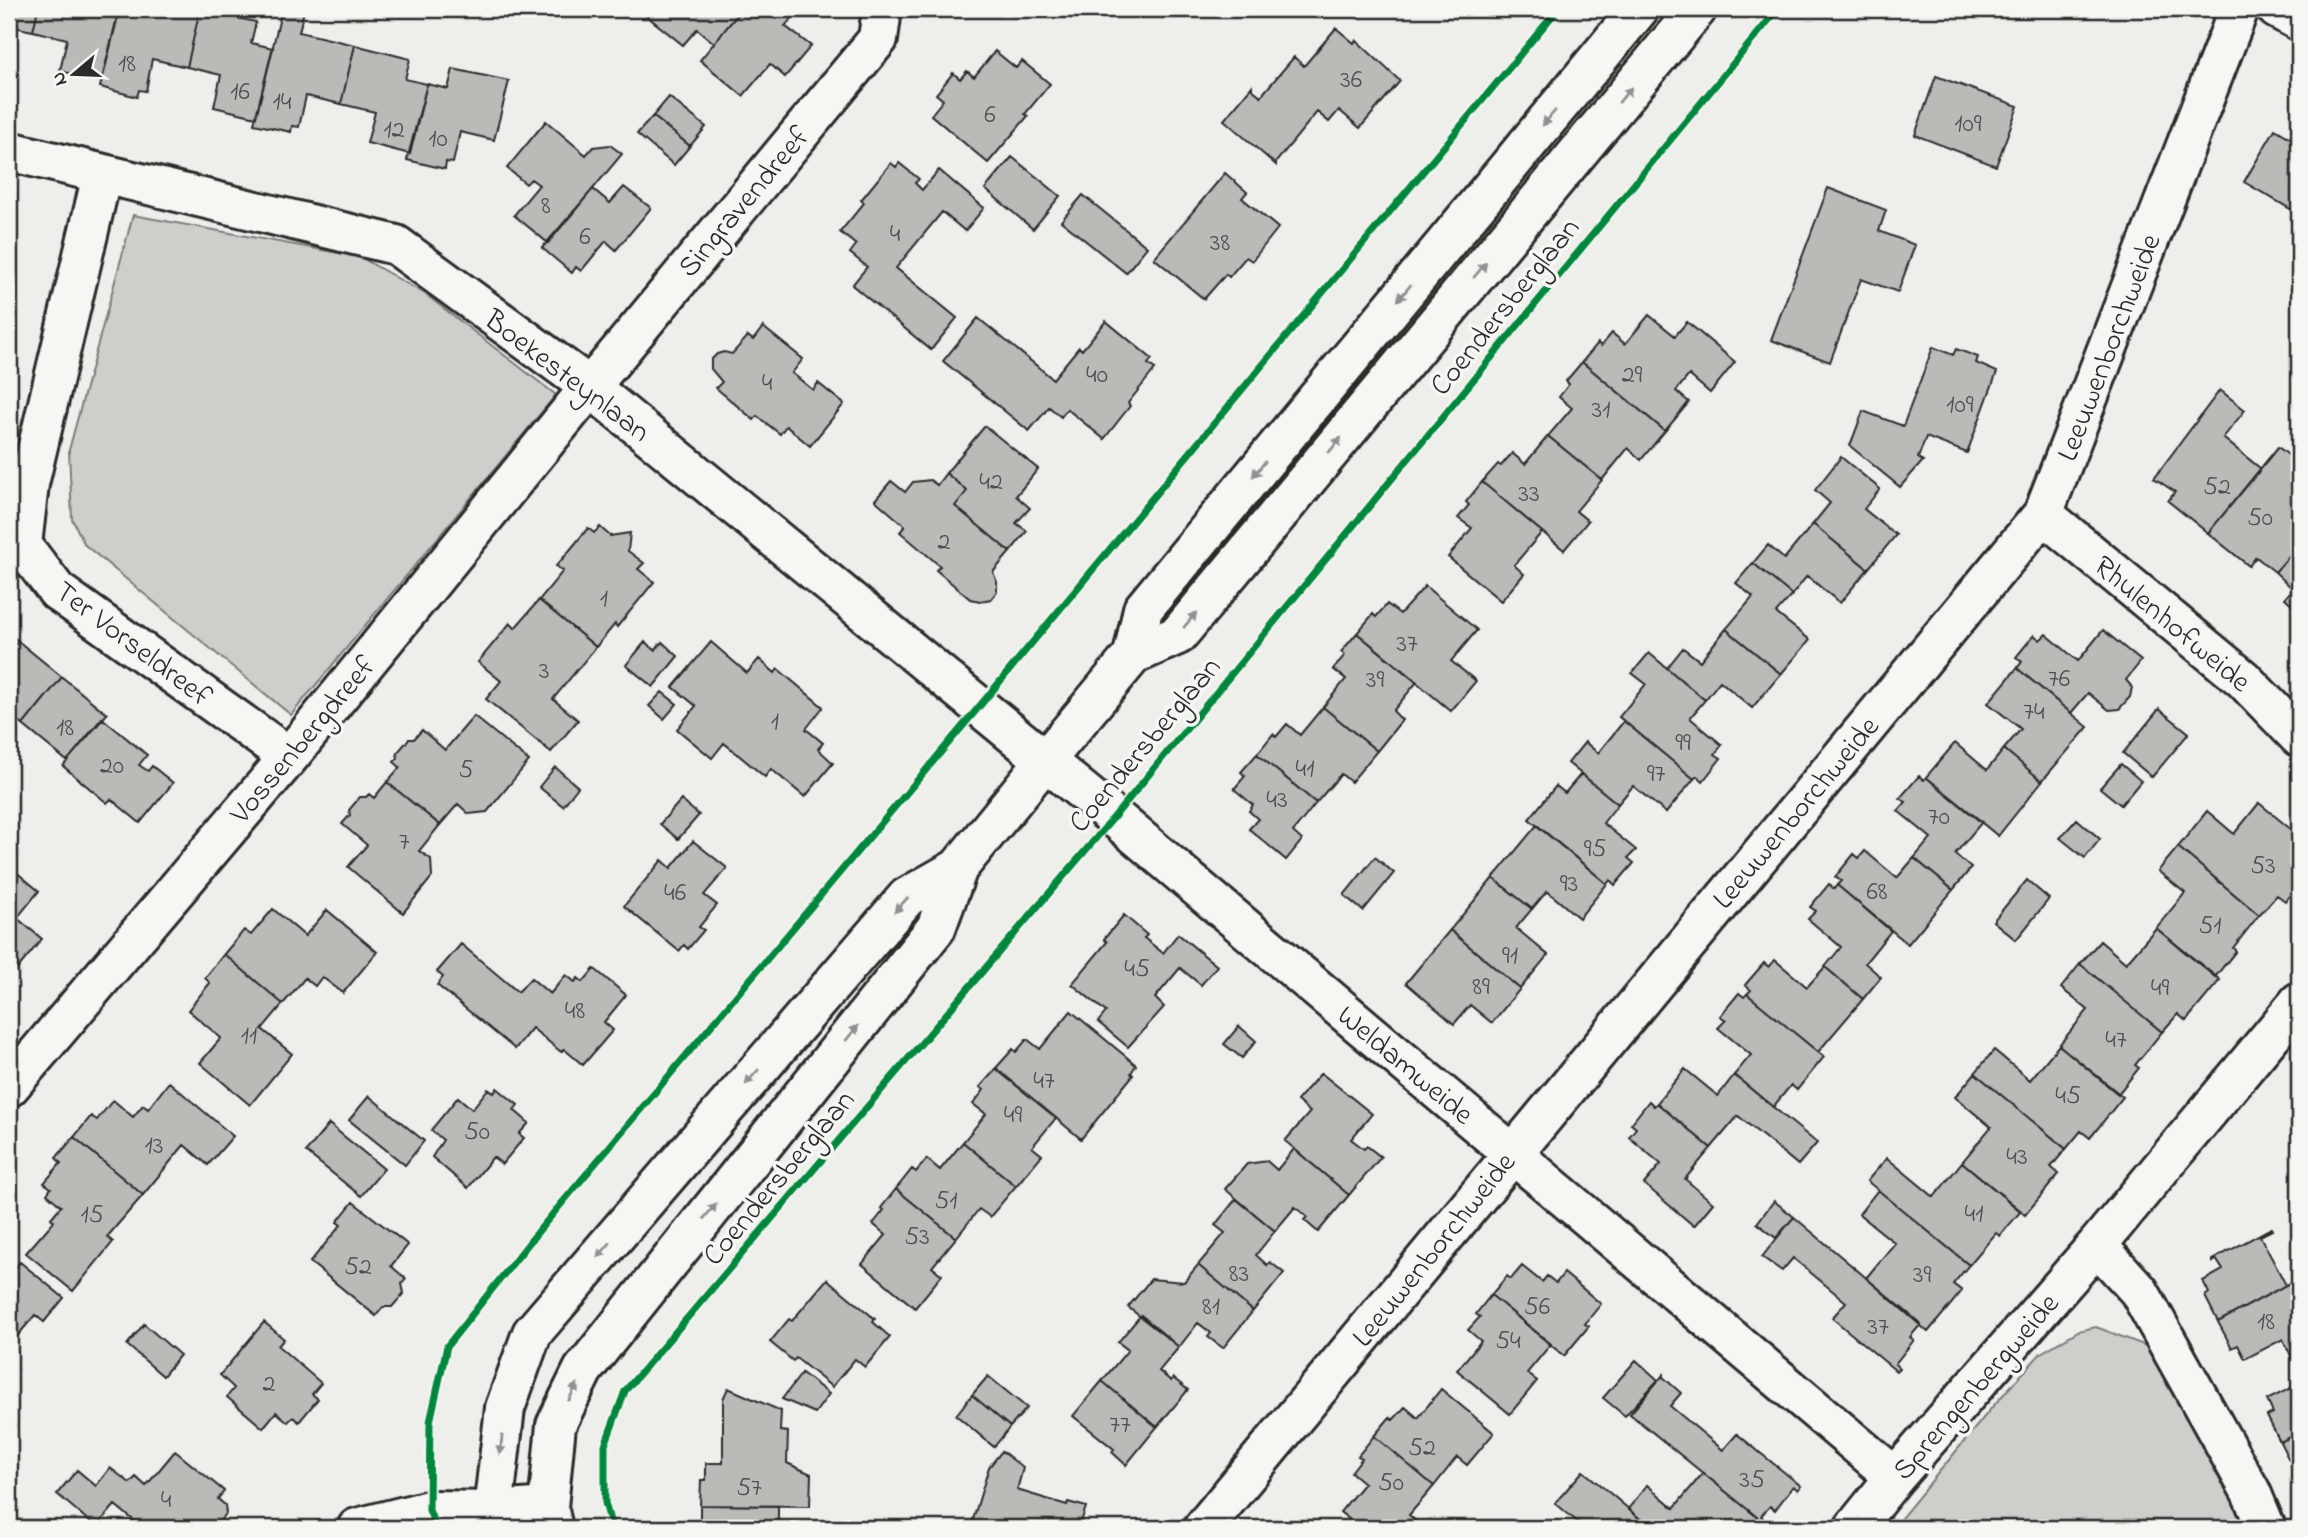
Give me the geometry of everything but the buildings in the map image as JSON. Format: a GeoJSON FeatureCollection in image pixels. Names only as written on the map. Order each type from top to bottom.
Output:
{"type":"FeatureCollection","features":[{"type":"Feature","properties":{"kind":"street","name":"Singravendreef"},"geometry":{"type":"LineString","coordinates":[[590,387],[878,39],[882,9]]}},
{"type":"Feature","properties":{"kind":"street","name":"Coendersberglaan"},"geometry":{"type":"LineString","coordinates":[[1133,655],[1143,609],[1639,9]]}},
{"type":"Feature","properties":{"kind":"street","name":"Coendersberglaan"},"geometry":{"type":"LineString","coordinates":[[550,1518],[556,1425],[583,1370],[936,928],[958,868],[1133,655],[1178,635],[1696,9]]}},
{"type":"Feature","properties":{"kind":"street","name":"Leeuwenborchweide"},"geometry":{"type":"LineString","coordinates":[[1203,1528],[2043,514],[2239,9]]}},
{"type":"Feature","properties":{"kind":"street"},"geometry":{"type":"LineString","coordinates":[[2277,9],[2299,21]]}},
{"type":"Feature","properties":{"kind":"street","name":"Boekesteynlaan"},"geometry":{"type":"LineString","coordinates":[[9,151],[396,245],[590,387],[1044,762]]}},
{"type":"Feature","properties":{"kind":"street","name":"Ter Vorseldreef"},"geometry":{"type":"LineString","coordinates":[[102,175],[29,484],[22,545],[57,591],[289,757]]}},
{"type":"Feature","properties":{"kind":"street","name":"Vossenbergdreef"},"geometry":{"type":"LineString","coordinates":[[9,1087],[289,757],[590,387]]}},
{"type":"Feature","properties":{"kind":"street","name":"Rhulenhofweide"},"geometry":{"type":"LineString","coordinates":[[2043,514],[2243,679],[2299,737]]}},
{"type":"Feature","properties":{"kind":"street","name":"Weldamweide"},"geometry":{"type":"LineString","coordinates":[[1044,762],[1114,817],[1895,1478]]}},
{"type":"Feature","properties":{"kind":"street","name":"Coendersberglaan"},"geometry":{"type":"LineString","coordinates":[[495,1520],[505,1408],[533,1333],[907,897],[958,868]]}},
{"type":"Feature","properties":{"kind":"street","name":"Sprengenbergweide"},"geometry":{"type":"LineString","coordinates":[[1854,1528],[2097,1245],[2299,1002]]}},
{"type":"Feature","properties":{"kind":"street"},"geometry":{"type":"LineString","coordinates":[[2097,1245],[2139,1291],[2251,1492],[2266,1528]]}},
{"type":"Feature","properties":{"kind":"street"},"geometry":{"type":"LineString","coordinates":[[357,1528],[429,1510],[495,1520],[550,1518]]}},
{"type":"Feature","properties":{"kind":"shaded area"},"geometry":{"type":"Polygon","coordinates":[[[133,215],[360,257],[425,294],[556,395],[291,715],[85,545],[72,519],[69,450],[133,215]]]}},
{"type":"Feature","properties":{"kind":"shaded area"},"geometry":{"type":"Polygon","coordinates":[[[2096,1327],[2149,1347],[2191,1414],[2246,1528],[1893,1528],[1994,1405],[2041,1353],[2078,1331],[2096,1327]]]}},
{"type":"Feature","properties":{"kind":"cycle path"},"geometry":{"type":"LineString","coordinates":[[436,1528],[429,1510],[430,1422],[447,1346],[536,1234],[978,708],[1558,9]]}},
{"type":"Feature","properties":{"kind":"cycle path"},"geometry":{"type":"LineString","coordinates":[[612,1528],[605,1503],[605,1445],[625,1391],[1114,817],[1778,9]]}}]}
